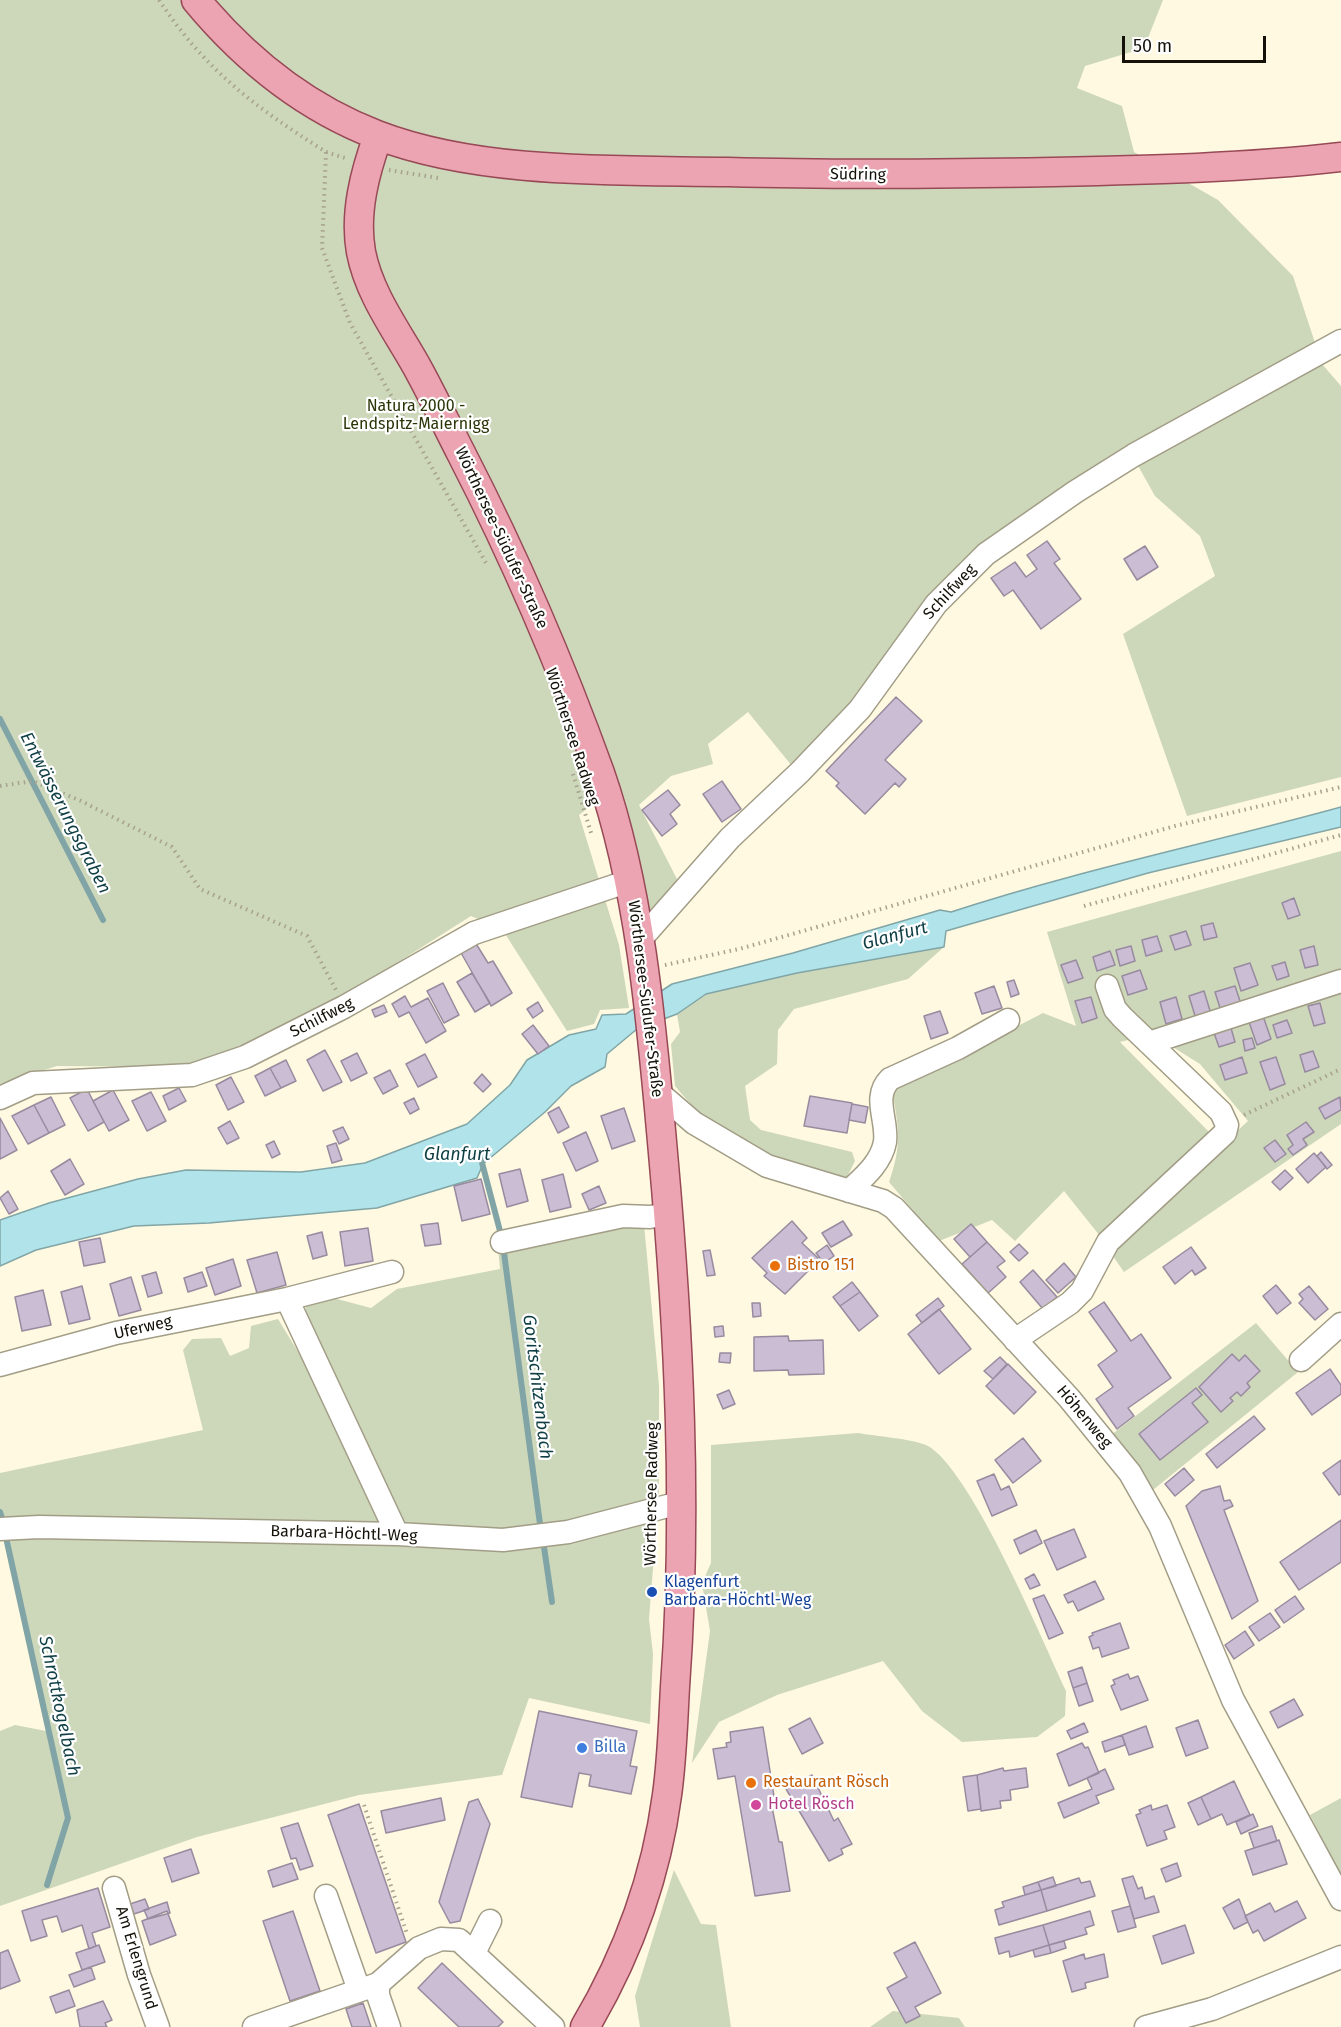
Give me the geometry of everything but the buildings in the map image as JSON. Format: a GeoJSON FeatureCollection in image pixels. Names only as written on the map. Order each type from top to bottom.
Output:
{"type":"FeatureCollection","features":[{"type":"Feature","properties":{"kind":"main road"},"geometry":{"type":"LineString","coordinates":[[196,0],[221,30],[265,72],[333,116],[378,136]]}},
{"type":"Feature","properties":{"kind":"main road","name":"Südring"},"geometry":{"type":"LineString","coordinates":[[378,136],[423,150],[487,160],[588,170],[887,175],[1125,171],[1280,164],[1341,157]]}},
{"type":"Feature","properties":{"kind":"main road","name":"Wörthersee-Südufer-Straße"},"geometry":{"type":"LineString","coordinates":[[378,136],[363,188],[359,218],[361,253],[379,301],[468,466],[527,590],[602,779],[618,884],[640,940],[658,1092],[677,1336],[683,1502],[680,1623],[668,1794],[650,1879],[632,1934],[608,1989],[585,2027]]}},
{"type":"Feature","properties":{"kind":"street","name":"Schilfweg"},"geometry":{"type":"LineString","coordinates":[[640,940],[730,838],[800,772],[861,709],[936,604],[986,554],[1075,492],[1134,455],[1341,341]]}},
{"type":"Feature","properties":{"kind":"street","name":"Schilfweg"},"geometry":{"type":"LineString","coordinates":[[0,1098],[33,1083],[192,1075],[245,1057],[344,1007],[474,933],[618,884]]}},
{"type":"Feature","properties":{"kind":"street"},"geometry":{"type":"LineString","coordinates":[[1149,1043],[1341,981]]}},
{"type":"Feature","properties":{"kind":"street"},"geometry":{"type":"LineString","coordinates":[[1015,1340],[1070,1303],[1082,1291],[1108,1242],[1218,1142],[1227,1125],[1221,1112],[1115,1009],[1107,986]]}},
{"type":"Feature","properties":{"kind":"street"},"geometry":{"type":"LineString","coordinates":[[849,1191],[878,1161],[884,1143],[885,1126],[881,1098],[885,1084],[890,1079],[958,1048],[1008,1020]]}},
{"type":"Feature","properties":{"kind":"street","name":"Höhenweg"},"geometry":{"type":"LineString","coordinates":[[658,1092],[694,1124],[767,1166],[883,1201],[894,1208],[1107,1442],[1145,1497],[1160,1526],[1233,1700],[1341,1899]]}},
{"type":"Feature","properties":{"kind":"street"},"geometry":{"type":"LineString","coordinates":[[502,1242],[623,1216],[650,1217],[669,1214]]}},
{"type":"Feature","properties":{"kind":"street","name":"Uferweg"},"geometry":{"type":"LineString","coordinates":[[0,1365],[116,1333],[287,1299],[392,1272]]}},
{"type":"Feature","properties":{"kind":"street"},"geometry":{"type":"LineString","coordinates":[[287,1299],[397,1534]]}},
{"type":"Feature","properties":{"kind":"street"},"geometry":{"type":"LineString","coordinates":[[1301,1360],[1341,1324]]}},
{"type":"Feature","properties":{"kind":"street","name":"Barbara-Höchtl-Weg"},"geometry":{"type":"LineString","coordinates":[[0,1529],[397,1534],[452,1538],[537,1537],[568,1532],[683,1502]]}},
{"type":"Feature","properties":{"kind":"street","name":"Am Erlengrund"},"geometry":{"type":"LineString","coordinates":[[114,1888],[139,1975],[158,2027]]}},
{"type":"Feature","properties":{"kind":"street"},"geometry":{"type":"LineString","coordinates":[[326,1896],[368,1987],[378,1995],[389,2027]]}},
{"type":"Feature","properties":{"kind":"street"},"geometry":{"type":"LineString","coordinates":[[474,1953],[490,1922]]}},
{"type":"Feature","properties":{"kind":"street"},"geometry":{"type":"LineString","coordinates":[[259,2025],[368,1987],[413,1952],[441,1939],[459,1940],[553,2027]]}},
{"type":"Feature","properties":{"kind":"street"},"geometry":{"type":"LineString","coordinates":[[1146,2027],[1212,2008],[1341,1957]]}},
{"type":"Feature","properties":{"kind":"path"},"geometry":{"type":"LineString","coordinates":[[159,0],[194,48],[222,77],[261,110],[326,152],[322,248],[350,323],[489,568]]}},
{"type":"Feature","properties":{"kind":"path","name":"Wörthersee Radweg"},"geometry":{"type":"LineString","coordinates":[[571,768],[594,844]]}},
{"type":"Feature","properties":{"kind":"path"},"geometry":{"type":"LineString","coordinates":[[0,786],[33,781],[81,801],[171,846],[200,889],[307,936],[344,1007]]}},
{"type":"Feature","properties":{"kind":"path"},"geometry":{"type":"LineString","coordinates":[[643,977],[1175,826],[1341,787]]}},
{"type":"Feature","properties":{"kind":"path"},"geometry":{"type":"LineString","coordinates":[[1084,906],[1341,836]]}},
{"type":"Feature","properties":{"kind":"path"},"geometry":{"type":"LineString","coordinates":[[1227,1125],[1266,1103],[1341,1069]]}},
{"type":"Feature","properties":{"kind":"path"},"geometry":{"type":"LineString","coordinates":[[364,1805],[413,1952]]}},
{"type":"Feature","properties":{"kind":"green space","name":"Natura 2000 - Lendspitz-Maiernigg"},"geometry":{"type":"Polygon","coordinates":[[[0,0],[1163,0],[1144,48],[1085,66],[1077,88],[1122,106],[1134,152],[1218,200],[1293,276],[1322,364],[1341,386],[1341,777],[1187,816],[1123,634],[1215,576],[1200,536],[1155,496],[1137,464],[983,545],[858,695],[792,766],[748,712],[708,744],[713,764],[671,776],[639,805],[680,885],[651,915],[616,786],[579,815],[619,945],[629,1008],[600,1010],[594,1024],[567,1031],[502,929],[471,916],[318,1013],[255,1043],[190,1067],[57,1066],[0,1084],[0,0]]]}},
{"type":"Feature","properties":{"kind":"green space"},"geometry":{"type":"Polygon","coordinates":[[[1341,851],[1341,1124],[1124,1272],[1108,1249],[1248,1121],[1200,1064],[1152,1034],[1120,1042],[1211,1134],[1100,1236],[1064,1191],[1015,1241],[992,1220],[939,1241],[889,1182],[898,1147],[892,1091],[1043,1013],[1076,1026],[1047,932],[1341,851]]]}},
{"type":"Feature","properties":{"kind":"green space"},"geometry":{"type":"Polygon","coordinates":[[[944,947],[908,979],[794,1009],[778,1030],[777,1064],[745,1086],[750,1120],[761,1130],[852,1152],[855,1161],[845,1181],[770,1160],[700,1115],[675,1086],[671,1044],[680,1032],[677,1014],[706,994],[797,973],[944,947]]]}},
{"type":"Feature","properties":{"kind":"green space"},"geometry":{"type":"Polygon","coordinates":[[[644,1224],[659,1386],[659,1502],[537,1531],[412,1528],[397,1518],[306,1322],[305,1299],[322,1295],[371,1308],[397,1289],[500,1269],[498,1248],[644,1224]]]}},
{"type":"Feature","properties":{"kind":"green space"},"geometry":{"type":"Polygon","coordinates":[[[278,1319],[328,1401],[394,1541],[657,1518],[649,1619],[653,1654],[650,1724],[529,1698],[502,1775],[359,1795],[197,1837],[0,1906],[0,1731],[15,1725],[46,1731],[0,1517],[0,1473],[203,1430],[183,1350],[192,1339],[221,1338],[230,1356],[249,1348],[251,1326],[278,1319]]]}},
{"type":"Feature","properties":{"kind":"green space"},"geometry":{"type":"Polygon","coordinates":[[[1256,1323],[1298,1372],[1153,1490],[1111,1435],[1256,1323]]]}},
{"type":"Feature","properties":{"kind":"green space"},"geometry":{"type":"Polygon","coordinates":[[[858,1433],[903,1439],[926,1445],[943,1459],[963,1485],[1004,1557],[1066,1691],[1065,1716],[1037,1737],[962,1742],[922,1711],[883,1661],[777,1695],[719,1722],[692,1763],[710,1631],[702,1583],[711,1563],[711,1445],[858,1433]]]}},
{"type":"Feature","properties":{"kind":"green space"},"geometry":{"type":"Polygon","coordinates":[[[1341,1798],[1341,1875],[1310,1815],[1341,1798]]]}},
{"type":"Feature","properties":{"kind":"green space"},"geometry":{"type":"Polygon","coordinates":[[[674,1870],[701,1924],[716,1925],[731,2027],[640,2027],[635,1996],[674,1870]]]}},
{"type":"Feature","properties":{"kind":"green space"},"geometry":{"type":"Polygon","coordinates":[[[893,2011],[959,2018],[965,2027],[870,2027],[893,2011]]]}},
{"type":"Feature","properties":{"kind":"water","name":"Glanfurt"},"geometry":{"type":"Polygon","coordinates":[[[1341,807],[1341,827],[1148,873],[946,931],[944,947],[797,973],[706,994],[677,1014],[637,1029],[607,1054],[605,1067],[571,1086],[545,1112],[483,1164],[477,1178],[377,1208],[209,1223],[134,1226],[36,1250],[0,1266],[0,1220],[49,1203],[138,1179],[186,1170],[301,1172],[365,1163],[467,1124],[510,1085],[527,1060],[569,1035],[596,1029],[602,1015],[626,1014],[672,984],[793,953],[940,910],[951,912],[1096,870],[1341,807]]]}},
{"type":"Feature","properties":{"kind":"waterway","name":"Entwässerungsgraben"},"geometry":{"type":"LineString","coordinates":[[0,719],[103,920]]}},
{"type":"Feature","properties":{"kind":"waterway"},"geometry":{"type":"LineString","coordinates":[[481,1159],[500,1231]]}},
{"type":"Feature","properties":{"kind":"waterway","name":"Goritschitzenbach"},"geometry":{"type":"LineString","coordinates":[[504,1253],[540,1524]]}},
{"type":"Feature","properties":{"kind":"waterway","name":"Schrottkogelbach"},"geometry":{"type":"LineString","coordinates":[[0,1512],[4,1525]]}},
{"type":"Feature","properties":{"kind":"waterway","name":"Schrottkogelbach"},"geometry":{"type":"LineString","coordinates":[[5,1533],[68,1818],[47,1885]]}},
{"type":"Feature","properties":{"kind":"waterway"},"geometry":{"type":"LineString","coordinates":[[544,1547],[552,1602]]}},
{"type":"Feature","properties":{"kind":"place","name":"Bistro 151"},"geometry":{"type":"Point","coordinates":[775,1266]}},
{"type":"Feature","properties":{"kind":"place","name":"Klagenfurt Barbara-Höchtl-Weg"},"geometry":{"type":"Point","coordinates":[652,1592]}},
{"type":"Feature","properties":{"kind":"place","name":"Billa"},"geometry":{"type":"Point","coordinates":[582,1748]}},
{"type":"Feature","properties":{"kind":"place","name":"Restaurant Rösch"},"geometry":{"type":"Point","coordinates":[751,1783]}},
{"type":"Feature","properties":{"kind":"place","name":"Hotel Rösch"},"geometry":{"type":"Point","coordinates":[756,1805]}}]}
